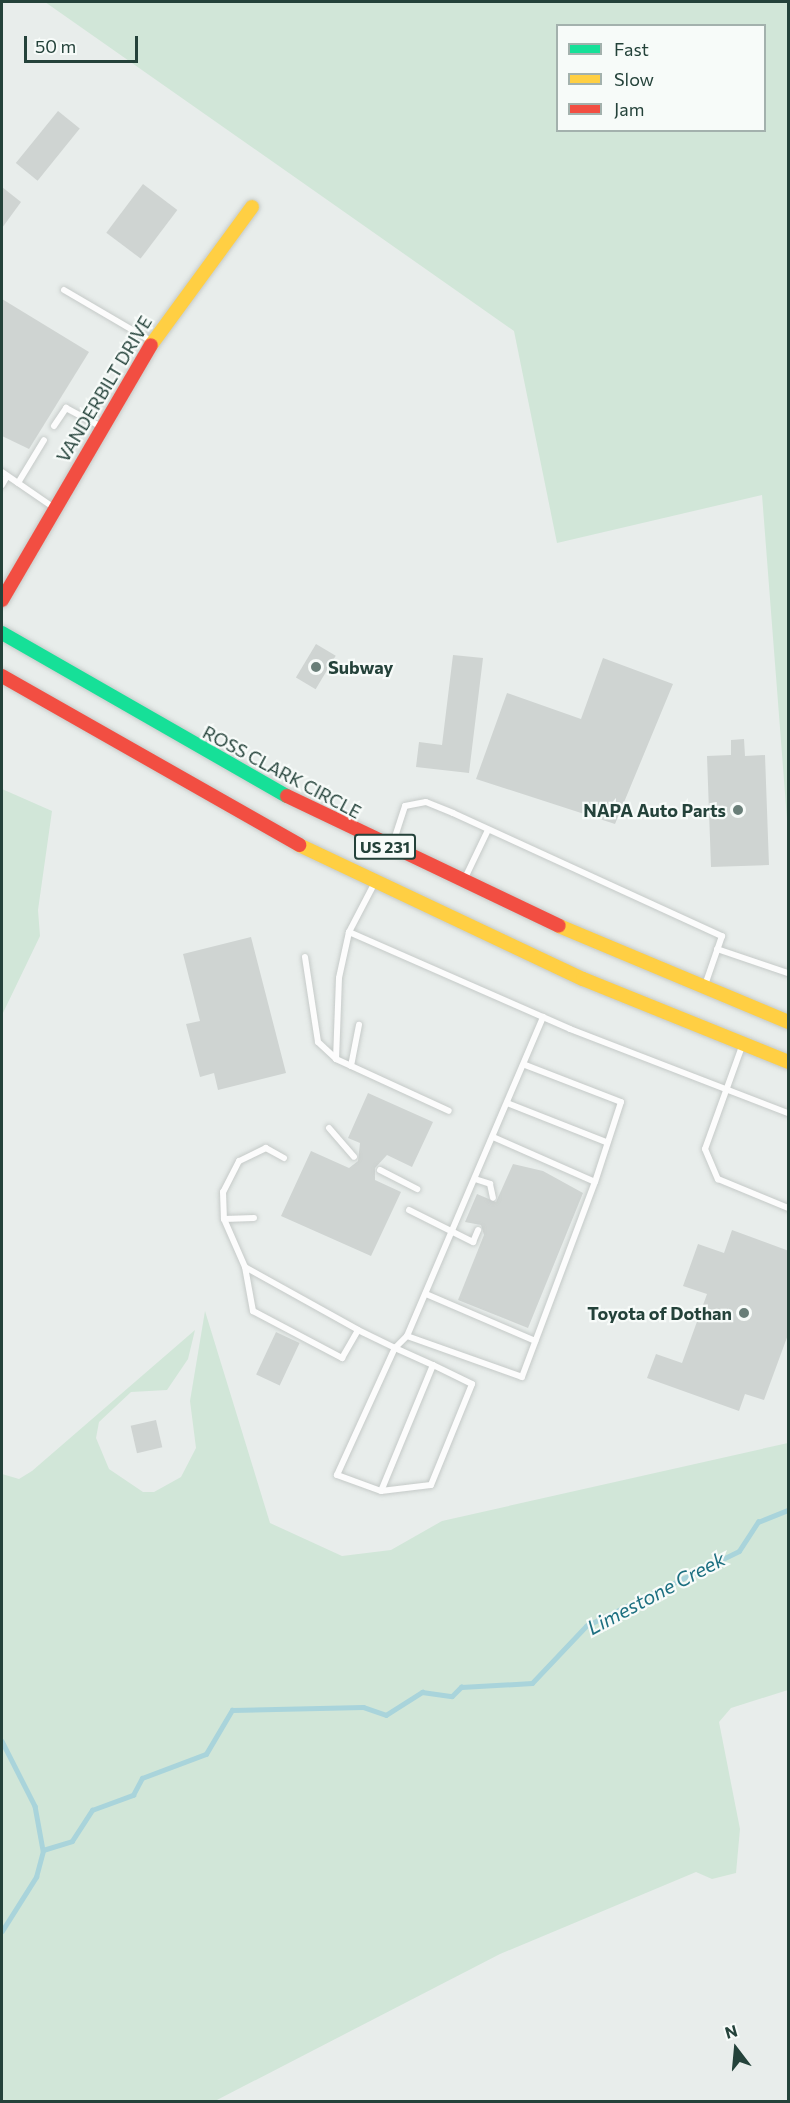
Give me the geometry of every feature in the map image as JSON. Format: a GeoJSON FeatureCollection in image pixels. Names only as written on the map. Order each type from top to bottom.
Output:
{"type":"FeatureCollection","features":[{"type":"Feature","properties":{"kind":"main road","name":"VANDERBILT DRIVE"},"geometry":{"type":"LineString","coordinates":[[2,600],[53,507],[153,342],[252,207]]}},
{"type":"Feature","properties":{"kind":"main road","name":"ROSS CLARK CIRCLE"},"geometry":{"type":"LineString","coordinates":[[2,633],[217,770],[386,858],[462,883],[704,989],[789,1022]]}},
{"type":"Feature","properties":{"kind":"main road","name":"US 231"},"geometry":{"type":"LineString","coordinates":[[2,676],[204,795],[374,884],[742,1045],[789,1062]]}},
{"type":"Feature","properties":{"kind":"main road"},"geometry":{"type":"LineString","coordinates":[[204,795],[217,770]]}},
{"type":"Feature","properties":{"kind":"main road"},"geometry":{"type":"LineString","coordinates":[[374,884],[386,858]]}},
{"type":"Feature","properties":{"kind":"main road"},"geometry":{"type":"LineString","coordinates":[[742,1045],[754,1009]]}},
{"type":"Feature","properties":{"kind":"lane"},"geometry":{"type":"LineString","coordinates":[[64,290],[153,342]]}},
{"type":"Feature","properties":{"kind":"lane"},"geometry":{"type":"LineString","coordinates":[[54,426],[66,408],[101,427]]}},
{"type":"Feature","properties":{"kind":"lane"},"geometry":{"type":"LineString","coordinates":[[18,483],[45,441]]}},
{"type":"Feature","properties":{"kind":"lane"},"geometry":{"type":"LineString","coordinates":[[2,485],[4,474],[53,507]]}},
{"type":"Feature","properties":{"kind":"lane"},"geometry":{"type":"LineString","coordinates":[[386,858],[405,806],[426,802],[487,832],[722,936],[704,989]]}},
{"type":"Feature","properties":{"kind":"lane"},"geometry":{"type":"LineString","coordinates":[[462,883],[487,832]]}},
{"type":"Feature","properties":{"kind":"lane"},"geometry":{"type":"LineString","coordinates":[[336,1059],[339,978],[349,932],[374,884]]}},
{"type":"Feature","properties":{"kind":"lane"},"geometry":{"type":"LineString","coordinates":[[349,932],[543,1017],[723,1091],[789,1113]]}},
{"type":"Feature","properties":{"kind":"lane"},"geometry":{"type":"LineString","coordinates":[[717,949],[789,974]]}},
{"type":"Feature","properties":{"kind":"lane"},"geometry":{"type":"LineString","coordinates":[[304,957],[318,1042],[336,1059],[448,1111]]}},
{"type":"Feature","properties":{"kind":"lane"},"geometry":{"type":"LineString","coordinates":[[245,1267],[358,1330],[395,1348],[433,1365],[472,1384],[431,1485],[381,1491],[337,1475],[395,1348],[407,1336],[426,1294],[452,1229],[525,1065],[543,1017]]}},
{"type":"Feature","properties":{"kind":"lane"},"geometry":{"type":"LineString","coordinates":[[351,1066],[359,1026]]}},
{"type":"Feature","properties":{"kind":"lane"},"geometry":{"type":"LineString","coordinates":[[742,1045],[723,1091],[705,1149],[718,1179],[789,1208]]}},
{"type":"Feature","properties":{"kind":"lane"},"geometry":{"type":"LineString","coordinates":[[407,1336],[522,1377],[595,1182],[606,1142],[621,1102],[525,1065]]}},
{"type":"Feature","properties":{"kind":"lane"},"geometry":{"type":"LineString","coordinates":[[507,1103],[606,1142]]}},
{"type":"Feature","properties":{"kind":"lane"},"geometry":{"type":"LineString","coordinates":[[329,1128],[354,1157]]}},
{"type":"Feature","properties":{"kind":"lane"},"geometry":{"type":"LineString","coordinates":[[493,1137],[595,1182]]}},
{"type":"Feature","properties":{"kind":"lane"},"geometry":{"type":"LineString","coordinates":[[284,1158],[266,1148],[239,1161],[223,1192],[224,1220],[245,1267],[253,1311],[342,1358],[358,1330]]}},
{"type":"Feature","properties":{"kind":"lane"},"geometry":{"type":"LineString","coordinates":[[380,1170],[417,1189]]}},
{"type":"Feature","properties":{"kind":"lane"},"geometry":{"type":"LineString","coordinates":[[475,1179],[490,1184],[493,1198]]}},
{"type":"Feature","properties":{"kind":"lane"},"geometry":{"type":"LineString","coordinates":[[409,1209],[452,1229],[473,1242],[478,1230]]}},
{"type":"Feature","properties":{"kind":"lane"},"geometry":{"type":"LineString","coordinates":[[224,1220],[254,1218]]}},
{"type":"Feature","properties":{"kind":"lane"},"geometry":{"type":"LineString","coordinates":[[426,1294],[535,1341]]}},
{"type":"Feature","properties":{"kind":"lane"},"geometry":{"type":"LineString","coordinates":[[381,1491],[433,1365]]}},
{"type":"Feature","properties":{"kind":"green space"},"geometry":{"type":"Polygon","coordinates":[[[45,2],[788,2],[788,832],[762,495],[557,543],[514,331],[45,2]]]}},
{"type":"Feature","properties":{"kind":"green space"},"geometry":{"type":"Polygon","coordinates":[[[2,789],[52,811],[38,910],[40,936],[2,1015],[2,789]]]}},
{"type":"Feature","properties":{"kind":"green space"},"geometry":{"type":"Polygon","coordinates":[[[205,1311],[270,1523],[342,1556],[391,1550],[442,1521],[788,1443],[788,1690],[731,1708],[719,1722],[740,1829],[736,1873],[712,1879],[696,1872],[500,1954],[215,2101],[2,2101],[2,1474],[19,1479],[32,1471],[195,1330],[188,1359],[167,1390],[131,1392],[99,1422],[96,1438],[109,1469],[143,1492],[154,1492],[181,1477],[196,1448],[190,1401],[205,1311]]]}},
{"type":"Feature","properties":{"kind":"building"},"geometry":{"type":"Polygon","coordinates":[[[58,111],[80,129],[38,181],[16,163],[58,111]]]}},
{"type":"Feature","properties":{"kind":"building"},"geometry":{"type":"Polygon","coordinates":[[[143,184],[177,210],[141,259],[106,233],[143,184]]]}},
{"type":"Feature","properties":{"kind":"building"},"geometry":{"type":"Polygon","coordinates":[[[2,187],[21,202],[2,228],[2,187]]]}},
{"type":"Feature","properties":{"kind":"building"},"geometry":{"type":"Polygon","coordinates":[[[2,299],[89,352],[29,449],[2,436],[2,299]]]}},
{"type":"Feature","properties":{"kind":"building","name":"Subway"},"geometry":{"type":"Polygon","coordinates":[[[316,644],[336,656],[316,689],[296,677],[316,644]]]}},
{"type":"Feature","properties":{"kind":"building"},"geometry":{"type":"Polygon","coordinates":[[[453,655],[483,658],[469,773],[416,767],[419,742],[442,745],[453,655]]]}},
{"type":"Feature","properties":{"kind":"building"},"geometry":{"type":"Polygon","coordinates":[[[603,658],[673,684],[615,824],[476,779],[507,693],[581,719],[603,658]]]}},
{"type":"Feature","properties":{"kind":"building","name":"NAPA Auto Parts"},"geometry":{"type":"Polygon","coordinates":[[[744,739],[745,756],[765,755],[769,865],[711,867],[707,756],[731,755],[731,740],[744,739]]]}},
{"type":"Feature","properties":{"kind":"building"},"geometry":{"type":"Polygon","coordinates":[[[251,937],[286,1073],[218,1090],[214,1073],[200,1077],[186,1024],[200,1021],[183,954],[251,937]]]}},
{"type":"Feature","properties":{"kind":"building"},"geometry":{"type":"Polygon","coordinates":[[[368,1093],[433,1122],[412,1167],[387,1155],[375,1168],[375,1180],[401,1192],[371,1256],[281,1216],[311,1151],[349,1168],[358,1161],[360,1143],[348,1138],[368,1093]]]}},
{"type":"Feature","properties":{"kind":"building"},"geometry":{"type":"Polygon","coordinates":[[[513,1164],[543,1171],[583,1193],[528,1328],[458,1300],[484,1235],[481,1225],[465,1222],[477,1194],[496,1202],[513,1164]]]}},
{"type":"Feature","properties":{"kind":"building","name":"Toyota of Dothan"},"geometry":{"type":"Polygon","coordinates":[[[732,1230],[789,1251],[789,1332],[764,1400],[745,1394],[739,1411],[647,1378],[656,1354],[682,1363],[707,1294],[683,1286],[698,1244],[724,1253],[732,1230]]]}},
{"type":"Feature","properties":{"kind":"building"},"geometry":{"type":"Polygon","coordinates":[[[276,1332],[300,1343],[280,1386],[256,1375],[276,1332]]]}},
{"type":"Feature","properties":{"kind":"building"},"geometry":{"type":"Polygon","coordinates":[[[156,1420],[162,1447],[137,1453],[131,1426],[156,1420]]]}},
{"type":"Feature","properties":{"kind":"waterway","name":"Limestone Creek"},"geometry":{"type":"LineString","coordinates":[[2,1931],[36,1877],[43,1850],[72,1841],[92,1810],[133,1795],[142,1778],[206,1754],[232,1710],[363,1707],[386,1715],[422,1692],[452,1696],[461,1687],[532,1683],[586,1626],[739,1551],[758,1522],[788,1510]]}},
{"type":"Feature","properties":{"kind":"waterway"},"geometry":{"type":"LineString","coordinates":[[2,1741],[35,1806],[43,1850]]}},
{"type":"Feature","properties":{"kind":"traffic: fast"},"geometry":{"type":"LineString","coordinates":[[2,633],[287,796]]}},
{"type":"Feature","properties":{"kind":"traffic: slow"},"geometry":{"type":"LineString","coordinates":[[151,345],[252,207]]}},
{"type":"Feature","properties":{"kind":"traffic: slow"},"geometry":{"type":"LineString","coordinates":[[299,845],[583,979],[788,1062]]}},
{"type":"Feature","properties":{"kind":"traffic: slow"},"geometry":{"type":"LineString","coordinates":[[559,926],[788,1022]]}},
{"type":"Feature","properties":{"kind":"traffic: jam"},"geometry":{"type":"LineString","coordinates":[[2,600],[151,345]]}},
{"type":"Feature","properties":{"kind":"traffic: jam"},"geometry":{"type":"LineString","coordinates":[[2,676],[299,845]]}},
{"type":"Feature","properties":{"kind":"traffic: jam"},"geometry":{"type":"LineString","coordinates":[[287,796],[559,926]]}},
{"type":"Feature","properties":{"kind":"place","name":"Subway"},"geometry":{"type":"Point","coordinates":[316,667]}},
{"type":"Feature","properties":{"kind":"place","name":"NAPA Auto Parts"},"geometry":{"type":"Point","coordinates":[738,810]}},
{"type":"Feature","properties":{"kind":"place","name":"Toyota of Dothan"},"geometry":{"type":"Point","coordinates":[744,1313]}}]}
